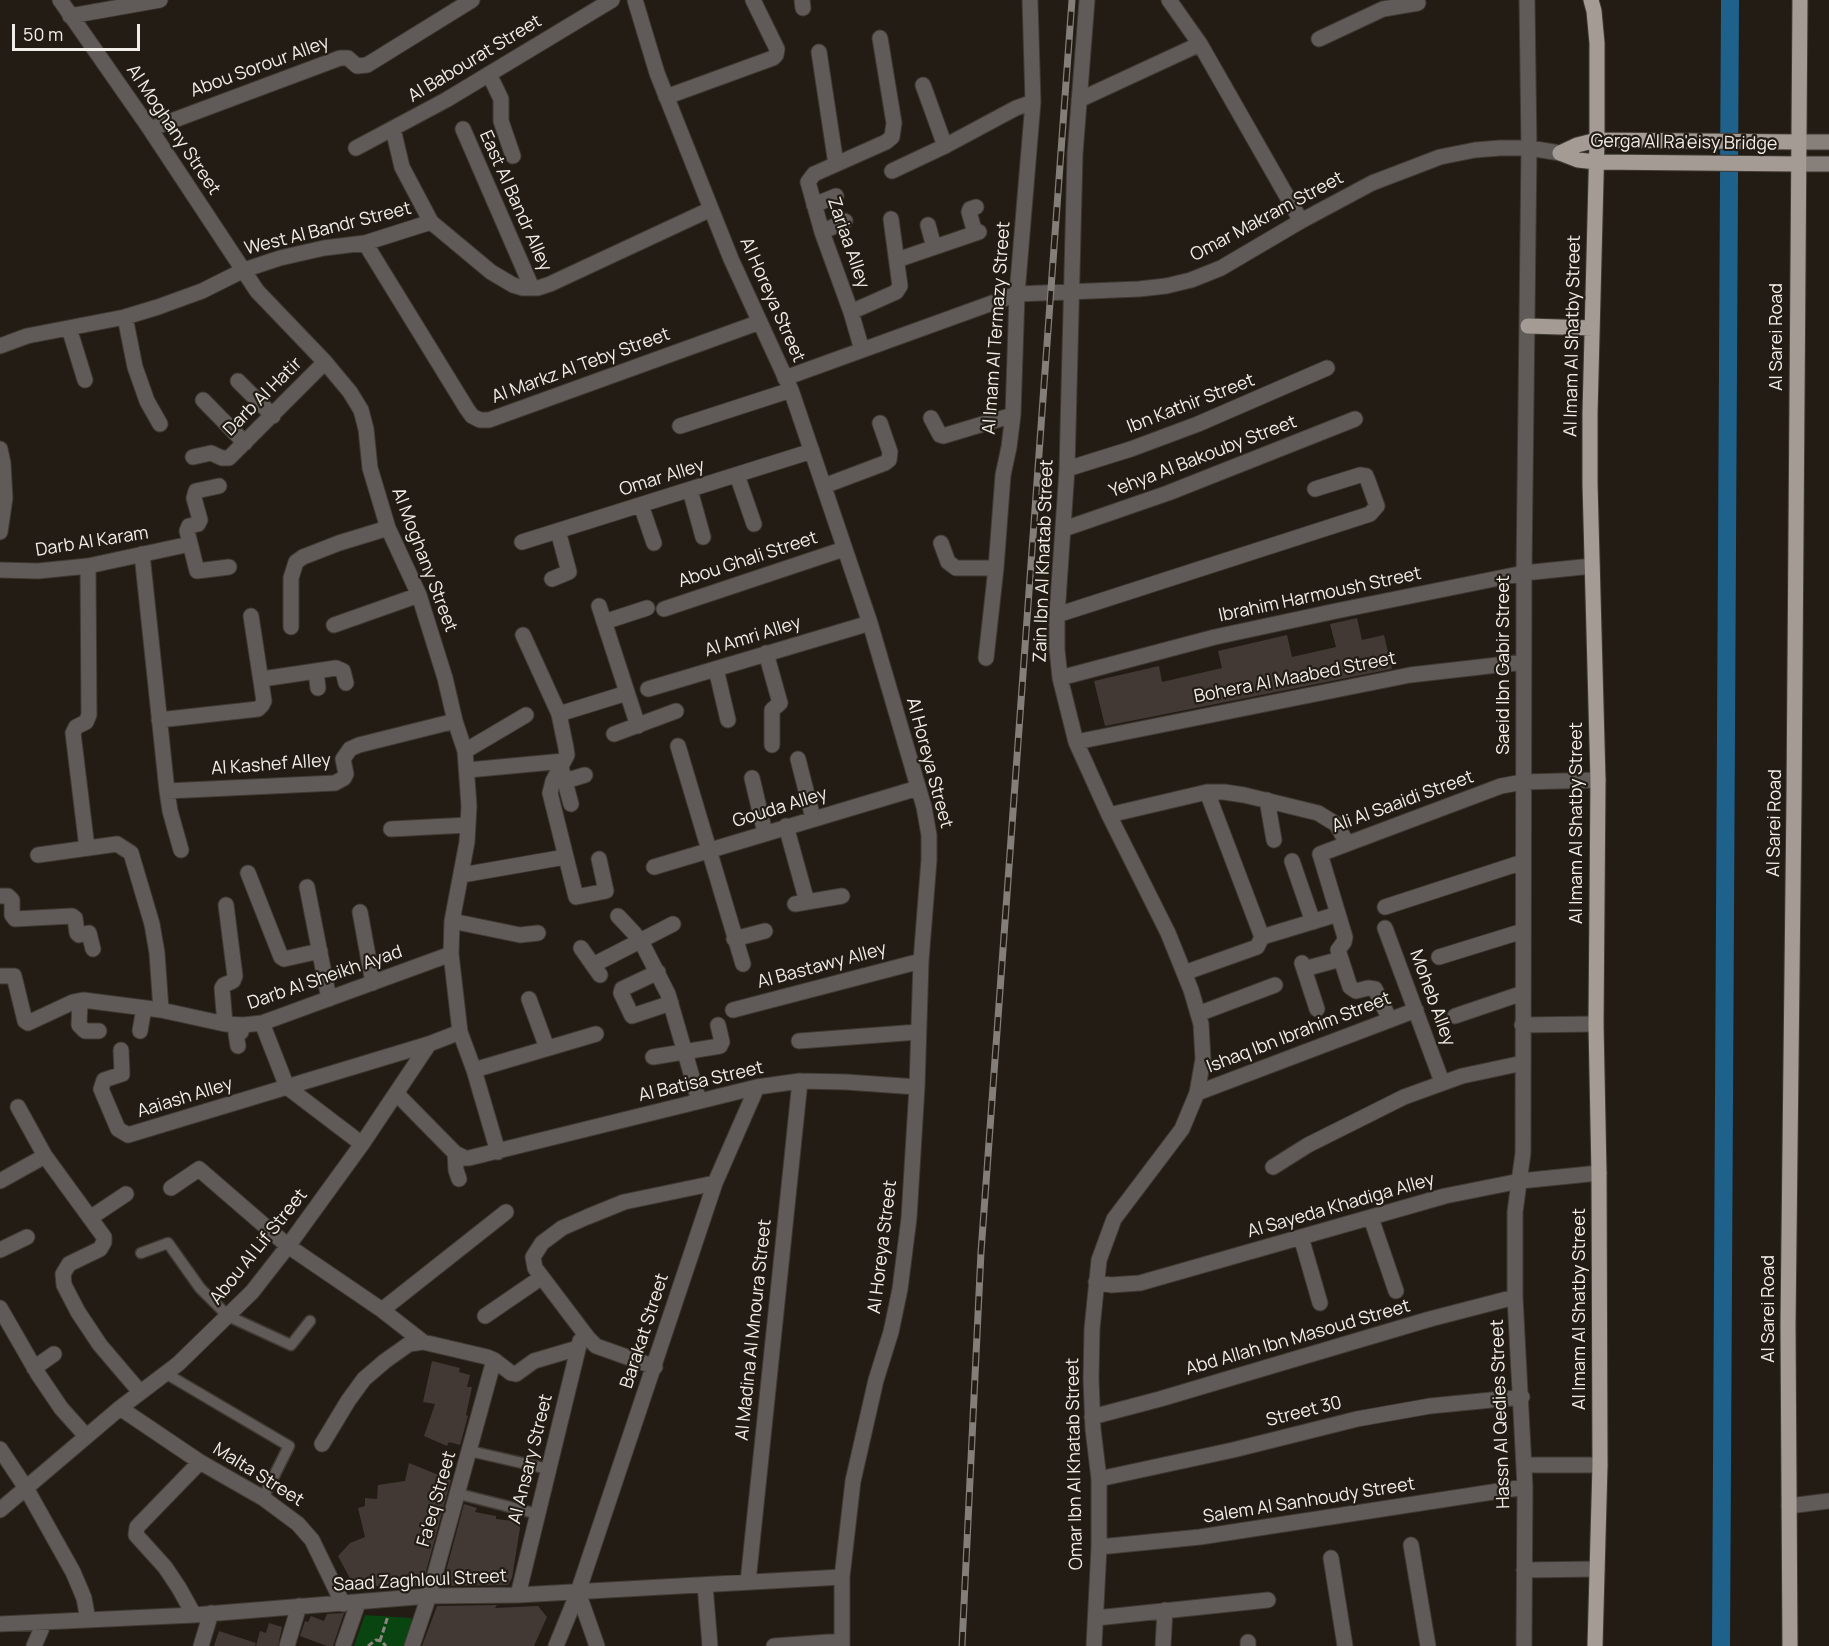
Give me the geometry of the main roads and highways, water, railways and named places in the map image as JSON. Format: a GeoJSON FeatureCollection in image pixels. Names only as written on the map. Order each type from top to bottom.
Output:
{"type":"FeatureCollection","features":[{"type":"Feature","properties":{"kind":"main road","name":"Al Imam Al Shatby Street"},"geometry":{"type":"LineString","coordinates":[[1591,0],[1597,43],[1597,141],[1590,413],[1598,780],[1596,1024],[1600,1465],[1595,1646]]}},
{"type":"Feature","properties":{"kind":"main road","name":"Al Sarei Road"},"geometry":{"type":"LineString","coordinates":[[1790,1646],[1788,1325],[1800,0]]}},
{"type":"Feature","properties":{"kind":"main road","name":"Gerga Al Ra'eisy Bridge"},"geometry":{"type":"LineString","coordinates":[[1798,142],[1597,141],[1577,145],[1560,153],[1578,160],[1596,162],[1798,164]]}},
{"type":"Feature","properties":{"kind":"main road"},"geometry":{"type":"LineString","coordinates":[[1798,142],[1829,142]]}},
{"type":"Feature","properties":{"kind":"main road"},"geometry":{"type":"LineString","coordinates":[[1798,164],[1829,164]]}},
{"type":"Feature","properties":{"kind":"main road"},"geometry":{"type":"LineString","coordinates":[[1528,326],[1592,328]]}},
{"type":"Feature","properties":{"kind":"waterway"},"geometry":{"type":"LineString","coordinates":[[1721,1646],[1730,0]]}},
{"type":"Feature","properties":{"kind":"railway"},"geometry":{"type":"LineString","coordinates":[[962,1646],[981,1252],[1072,0]]}}]}
